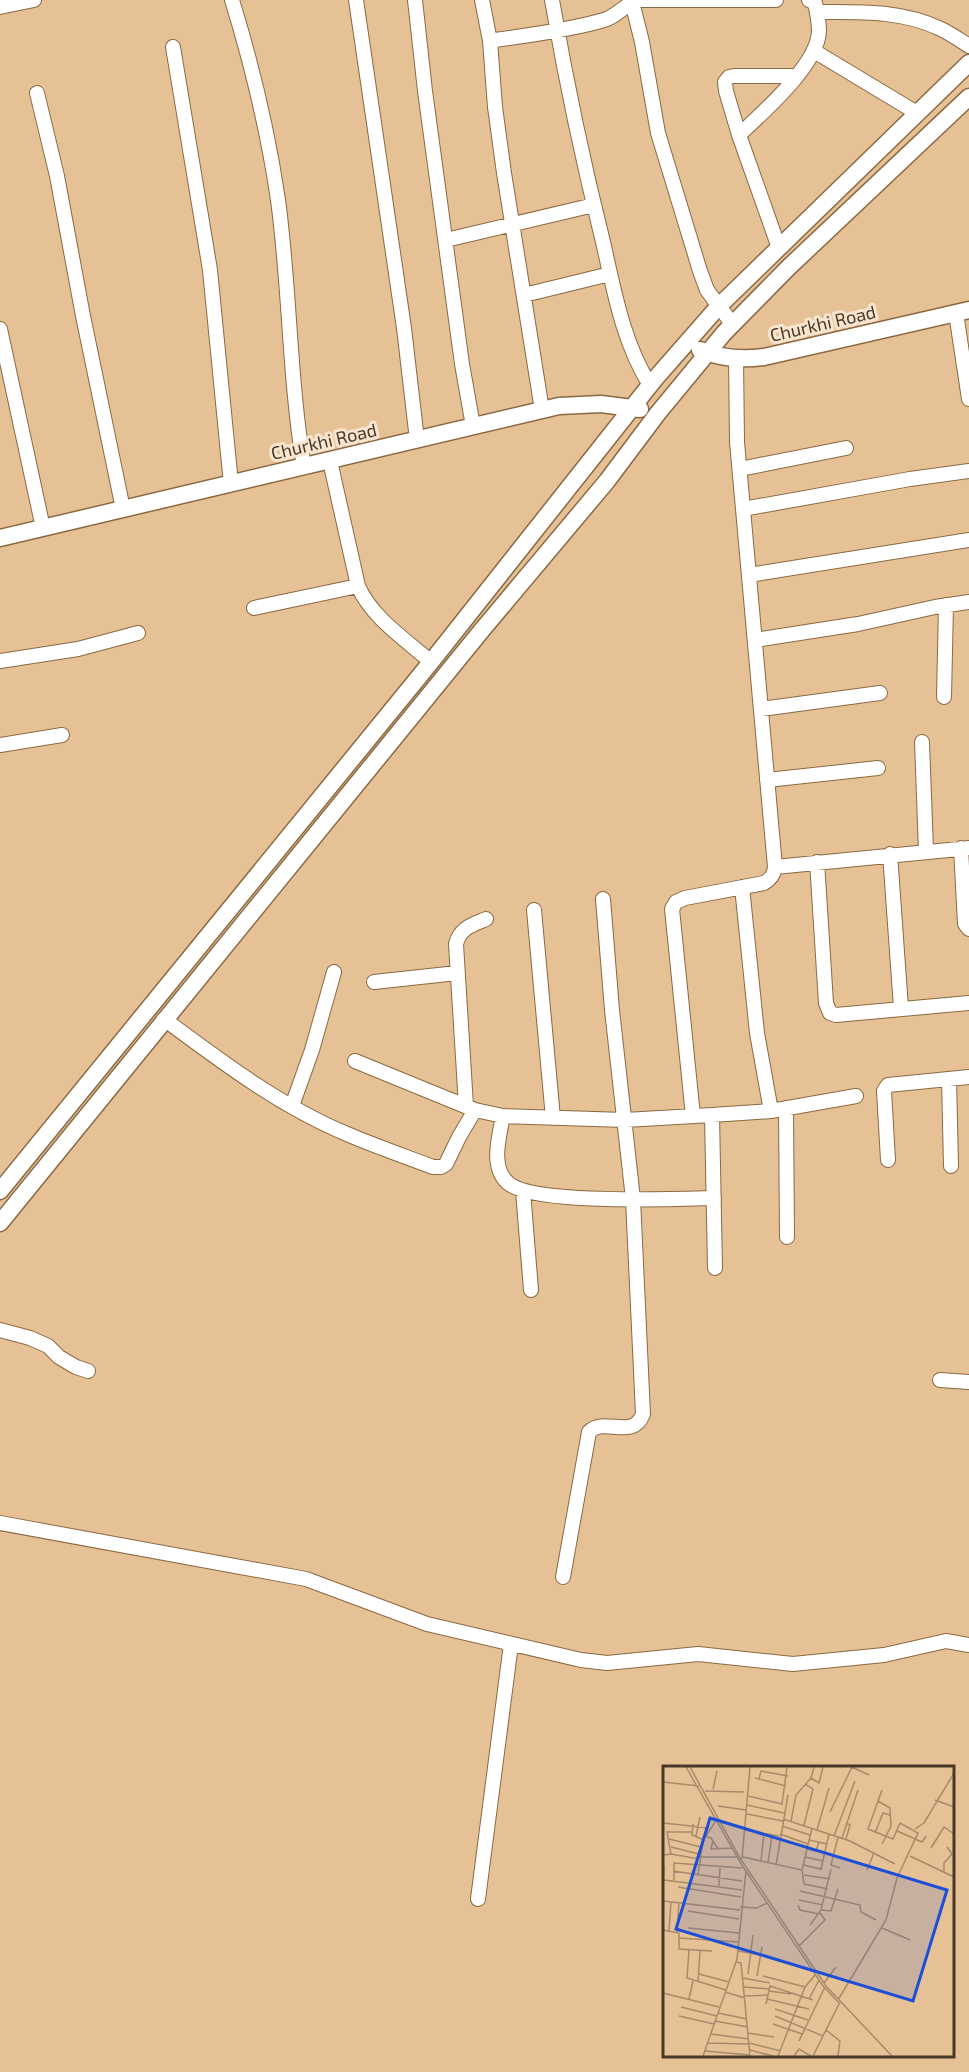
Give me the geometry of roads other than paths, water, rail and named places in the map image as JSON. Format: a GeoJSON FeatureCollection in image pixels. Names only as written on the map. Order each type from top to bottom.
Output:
{"type":"FeatureCollection","features":[{"type":"Feature","properties":{"kind":"street"},"geometry":{"type":"LineString","coordinates":[[0,7],[34,0]]}},
{"type":"Feature","properties":{"kind":"street"},"geometry":{"type":"LineString","coordinates":[[232,0],[258,96],[278,200],[295,410],[304,467]]}},
{"type":"Feature","properties":{"kind":"street"},"geometry":{"type":"LineString","coordinates":[[356,0],[404,328],[417,440]]}},
{"type":"Feature","properties":{"kind":"street"},"geometry":{"type":"LineString","coordinates":[[415,0],[462,364],[473,426]]}},
{"type":"Feature","properties":{"kind":"street"},"geometry":{"type":"LineString","coordinates":[[482,0],[490,41],[495,107],[542,410]]}},
{"type":"Feature","properties":{"kind":"street"},"geometry":{"type":"LineString","coordinates":[[552,0],[570,99],[610,273],[632,351],[639,369],[650,385]]}},
{"type":"Feature","properties":{"kind":"street"},"geometry":{"type":"LineString","coordinates":[[614,0],[616,15]]}},
{"type":"Feature","properties":{"kind":"street"},"geometry":{"type":"LineString","coordinates":[[490,41],[604,20],[616,15],[632,2],[776,0]]}},
{"type":"Feature","properties":{"kind":"street"},"geometry":{"type":"LineString","coordinates":[[739,135],[797,76],[814,51],[819,32],[815,3],[809,0]]}},
{"type":"Feature","properties":{"kind":"street"},"geometry":{"type":"LineString","coordinates":[[632,2],[642,42],[658,133],[700,271],[707,290],[733,325]]}},
{"type":"Feature","properties":{"kind":"street"},"geometry":{"type":"LineString","coordinates":[[817,12],[873,12],[889,7],[911,19],[941,29],[969,46]]}},
{"type":"Feature","properties":{"kind":"street"},"geometry":{"type":"LineString","coordinates":[[173,47],[210,270],[231,484]]}},
{"type":"Feature","properties":{"kind":"street"},"geometry":{"type":"LineString","coordinates":[[814,51],[917,113]]}},
{"type":"Feature","properties":{"kind":"street"},"geometry":{"type":"LineString","coordinates":[[0,1191],[431,662],[632,407],[685,344],[718,307],[969,63]]}},
{"type":"Feature","properties":{"kind":"street"},"geometry":{"type":"LineString","coordinates":[[779,248],[739,135],[725,82],[729,77],[797,76]]}},
{"type":"Feature","properties":{"kind":"street"},"geometry":{"type":"LineString","coordinates":[[37,93],[57,176],[123,509]]}},
{"type":"Feature","properties":{"kind":"street"},"geometry":{"type":"LineString","coordinates":[[0,1223],[482,630],[607,481],[658,413],[708,353],[789,267],[969,97]]}},
{"type":"Feature","properties":{"kind":"street"},"geometry":{"type":"LineString","coordinates":[[446,240],[594,205]]}},
{"type":"Feature","properties":{"kind":"street"},"geometry":{"type":"LineString","coordinates":[[524,296],[610,273]]}},
{"type":"Feature","properties":{"kind":"street"},"geometry":{"type":"LineString","coordinates":[[963,312],[969,399]]}},
{"type":"Feature","properties":{"kind":"street","name":"Churkhi Road"},"geometry":{"type":"LineString","coordinates":[[685,344],[708,353],[736,358],[764,357],[963,312]]}},
{"type":"Feature","properties":{"kind":"street"},"geometry":{"type":"LineString","coordinates":[[0,329],[43,528]]}},
{"type":"Feature","properties":{"kind":"street"},"geometry":{"type":"LineString","coordinates":[[693,1116],[672,909],[676,902],[685,898],[764,883],[770,880],[775,867],[740,470],[735,387],[736,358]]}},
{"type":"Feature","properties":{"kind":"street","name":"Churkhi Road"},"geometry":{"type":"LineString","coordinates":[[0,538],[542,410],[582,404],[632,407],[658,413]]}},
{"type":"Feature","properties":{"kind":"street"},"geometry":{"type":"LineString","coordinates":[[740,470],[846,448]]}},
{"type":"Feature","properties":{"kind":"street"},"geometry":{"type":"LineString","coordinates":[[330,461],[357,586],[363,599],[374,613],[431,662]]}},
{"type":"Feature","properties":{"kind":"street"},"geometry":{"type":"LineString","coordinates":[[743,509],[910,479],[969,471]]}},
{"type":"Feature","properties":{"kind":"street"},"geometry":{"type":"LineString","coordinates":[[749,575],[969,540]]}},
{"type":"Feature","properties":{"kind":"street"},"geometry":{"type":"LineString","coordinates":[[254,608],[357,586]]}},
{"type":"Feature","properties":{"kind":"street"},"geometry":{"type":"LineString","coordinates":[[755,640],[858,624],[969,602]]}},
{"type":"Feature","properties":{"kind":"street"},"geometry":{"type":"LineString","coordinates":[[944,697],[946,605]]}},
{"type":"Feature","properties":{"kind":"street"},"geometry":{"type":"LineString","coordinates":[[0,662],[78,649],[138,633]]}},
{"type":"Feature","properties":{"kind":"street"},"geometry":{"type":"LineString","coordinates":[[761,709],[880,693]]}},
{"type":"Feature","properties":{"kind":"street"},"geometry":{"type":"LineString","coordinates":[[0,744],[63,735]]}},
{"type":"Feature","properties":{"kind":"street"},"geometry":{"type":"LineString","coordinates":[[922,742],[926,851]]}},
{"type":"Feature","properties":{"kind":"street"},"geometry":{"type":"LineString","coordinates":[[767,780],[878,768]]}},
{"type":"Feature","properties":{"kind":"street"},"geometry":{"type":"LineString","coordinates":[[775,867],[965,848],[965,924],[969,929]]}},
{"type":"Feature","properties":{"kind":"street"},"geometry":{"type":"LineString","coordinates":[[890,854],[901,1008]]}},
{"type":"Feature","properties":{"kind":"street"},"geometry":{"type":"LineString","coordinates":[[818,862],[820,929],[827,1009],[830,1013],[836,1015],[969,1003]]}},
{"type":"Feature","properties":{"kind":"street"},"geometry":{"type":"LineString","coordinates":[[742,887],[756,1023],[771,1111]]}},
{"type":"Feature","properties":{"kind":"street"},"geometry":{"type":"LineString","coordinates":[[563,1577],[589,1432],[592,1428],[634,1426],[643,1414],[633,1199],[612,1010],[603,899]]}},
{"type":"Feature","properties":{"kind":"street"},"geometry":{"type":"LineString","coordinates":[[534,910],[552,1118]]}},
{"type":"Feature","properties":{"kind":"street"},"geometry":{"type":"LineString","coordinates":[[164,1019],[240,1075],[292,1106],[346,1134],[433,1167],[441,1167],[446,1164],[470,1108],[456,944],[459,935],[465,929],[486,919]]}},
{"type":"Feature","properties":{"kind":"street"},"geometry":{"type":"LineString","coordinates":[[292,1106],[312,1050],[334,972]]}},
{"type":"Feature","properties":{"kind":"street"},"geometry":{"type":"LineString","coordinates":[[374,982],[458,973]]}},
{"type":"Feature","properties":{"kind":"street"},"geometry":{"type":"LineString","coordinates":[[355,1062],[470,1108],[503,1116],[625,1120],[771,1111],[856,1096]]}},
{"type":"Feature","properties":{"kind":"street"},"geometry":{"type":"LineString","coordinates":[[888,1160],[884,1091],[888,1085],[969,1077]]}},
{"type":"Feature","properties":{"kind":"street"},"geometry":{"type":"LineString","coordinates":[[949,1079],[951,1166]]}},
{"type":"Feature","properties":{"kind":"street"},"geometry":{"type":"LineString","coordinates":[[786,1108],[787,1237]]}},
{"type":"Feature","properties":{"kind":"street"},"geometry":{"type":"LineString","coordinates":[[712,1115],[715,1268]]}},
{"type":"Feature","properties":{"kind":"street"},"geometry":{"type":"LineString","coordinates":[[503,1116],[497,1147],[500,1172],[508,1183],[524,1191],[549,1196],[633,1199],[714,1198]]}},
{"type":"Feature","properties":{"kind":"street"},"geometry":{"type":"LineString","coordinates":[[524,1191],[531,1290]]}},
{"type":"Feature","properties":{"kind":"street"},"geometry":{"type":"LineString","coordinates":[[0,1330],[30,1338],[48,1346],[59,1357],[88,1371]]}},
{"type":"Feature","properties":{"kind":"street"},"geometry":{"type":"LineString","coordinates":[[940,1380],[969,1382]]}},
{"type":"Feature","properties":{"kind":"street"},"geometry":{"type":"LineString","coordinates":[[0,1523],[306,1579],[427,1624],[581,1660],[607,1663],[676,1654],[698,1654],[793,1664],[884,1655],[946,1641],[969,1645]]}},
{"type":"Feature","properties":{"kind":"street"},"geometry":{"type":"LineString","coordinates":[[478,1899],[511,1644]]}}]}
